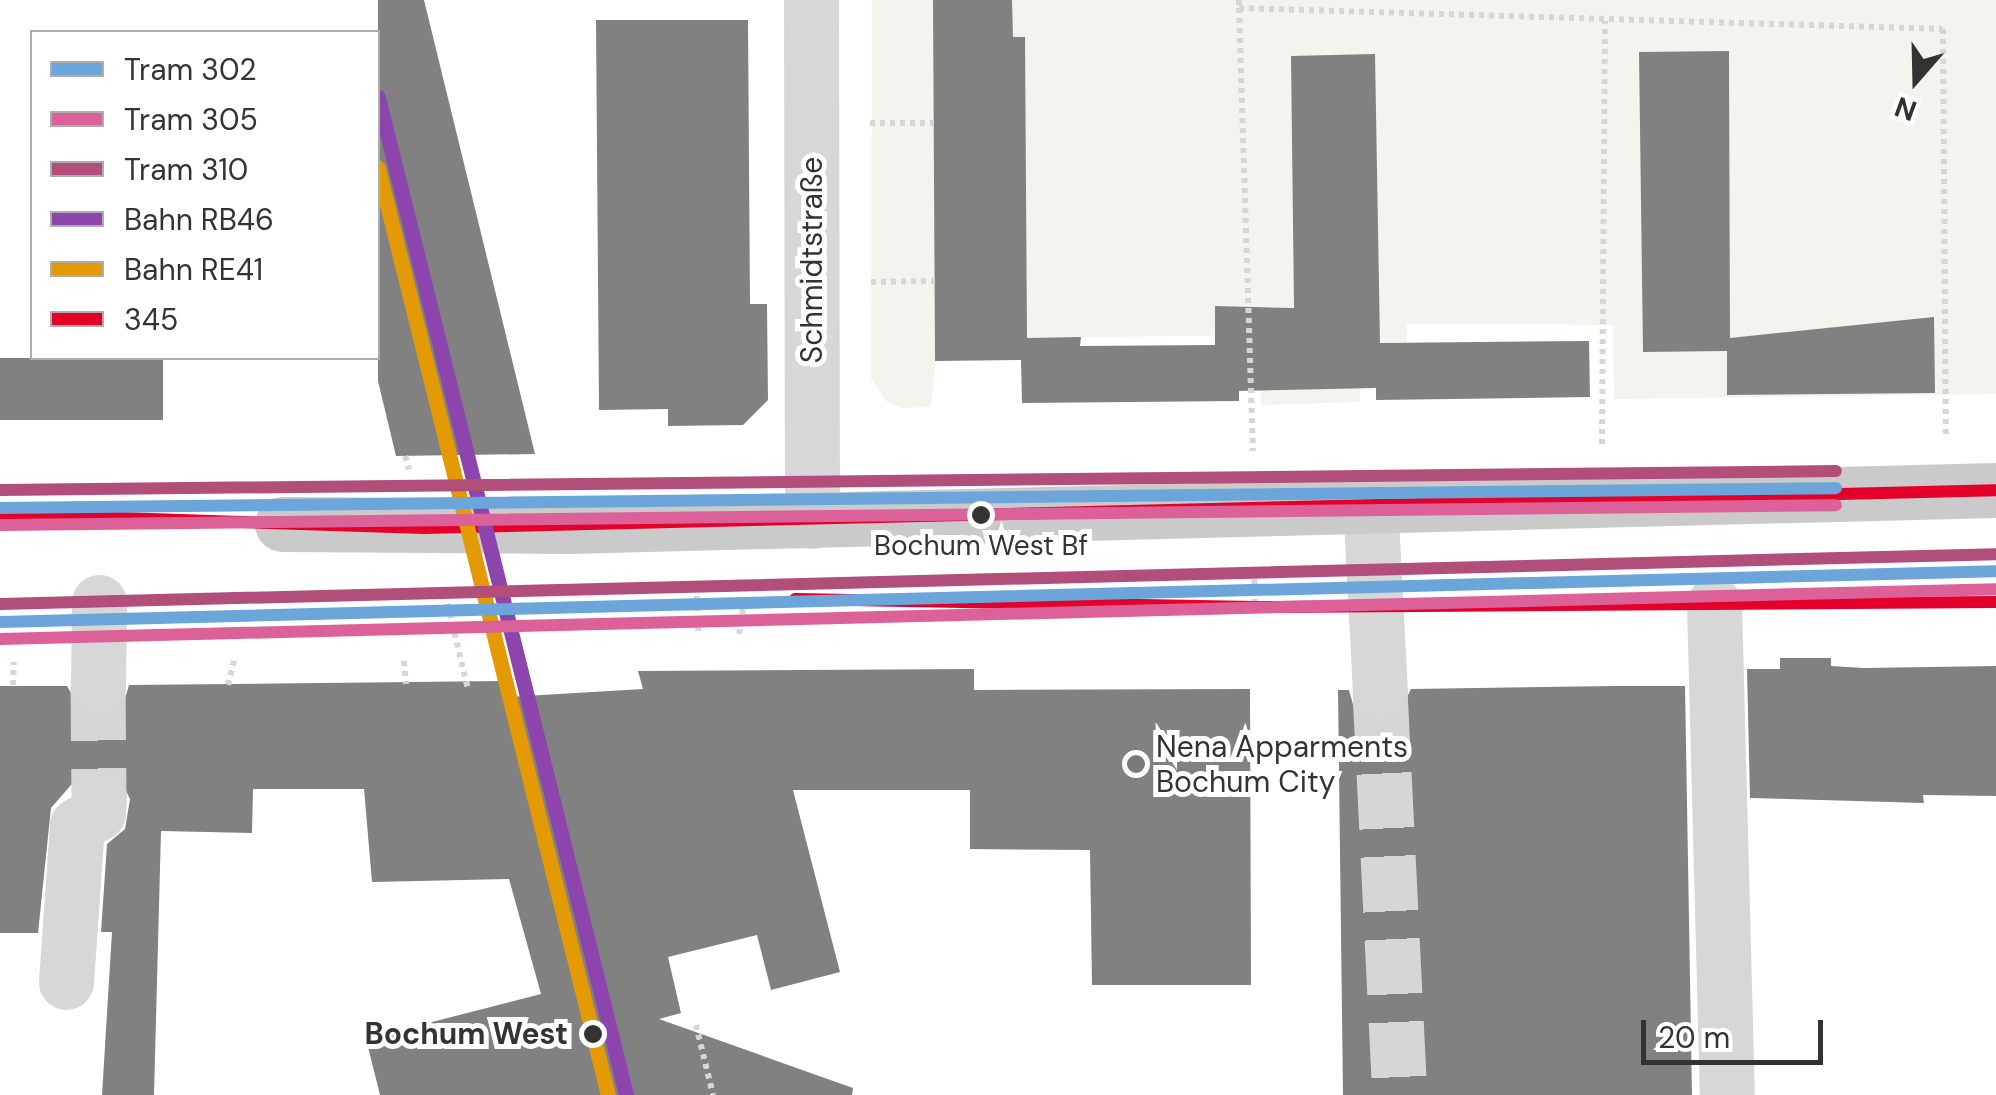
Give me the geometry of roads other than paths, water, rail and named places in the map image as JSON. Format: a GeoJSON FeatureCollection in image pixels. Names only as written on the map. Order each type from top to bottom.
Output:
{"type":"FeatureCollection","features":[{"type":"Feature","properties":{"kind":"main road"},"geometry":{"type":"LineString","coordinates":[[282,524],[812,521],[1370,500],[1974,491]]}},
{"type":"Feature","properties":{"kind":"street","name":"Schmidtstraße"},"geometry":{"type":"LineString","coordinates":[[811,0],[812,521]]}},
{"type":"Feature","properties":{"kind":"street"},"geometry":{"type":"LineString","coordinates":[[1370,500],[1380,690]]}},
{"type":"Feature","properties":{"kind":"street"},"geometry":{"type":"LineString","coordinates":[[1727,1095],[1733,599]]}},
{"type":"Feature","properties":{"kind":"street"},"geometry":{"type":"LineString","coordinates":[[98,685],[99,602]]}},
{"type":"Feature","properties":{"kind":"street"},"geometry":{"type":"LineString","coordinates":[[66,982],[76,825],[105,816]]}},
{"type":"Feature","properties":{"kind":"tunnel"},"geometry":{"type":"LineString","coordinates":[[98,685],[99,797]]}},
{"type":"Feature","properties":{"kind":"tunnel"},"geometry":{"type":"LineString","coordinates":[[1380,690],[1400,1095]]}},
{"type":"Feature","properties":{"kind":"tram line","name":"310"},"geometry":{"type":"LineString","coordinates":[[0,490],[1836,471]]}},
{"type":"Feature","properties":{"kind":"tram line","name":"302"},"geometry":{"type":"LineString","coordinates":[[0,508],[1836,488]]}},
{"type":"Feature","properties":{"kind":"tram line","name":"305"},"geometry":{"type":"LineString","coordinates":[[0,525],[1836,505]]}},
{"type":"Feature","properties":{"kind":"tram line","name":"310"},"geometry":{"type":"LineString","coordinates":[[0,604],[1996,554]]}},
{"type":"Feature","properties":{"kind":"tram line","name":"302"},"geometry":{"type":"LineString","coordinates":[[0,622],[1996,571]]}},
{"type":"Feature","properties":{"kind":"tram line","name":"305"},"geometry":{"type":"LineString","coordinates":[[0,639],[1996,589]]}},
{"type":"Feature","properties":{"kind":"rail line","name":"RB46"},"geometry":{"type":"LineString","coordinates":[[380,105],[626,1095]]}},
{"type":"Feature","properties":{"kind":"rail line","name":"RE41"},"geometry":{"type":"LineString","coordinates":[[380,176],[608,1095]]}},
{"type":"Feature","properties":{"kind":"place","name":"Bochum West Bf"},"geometry":{"type":"Point","coordinates":[981,515]}},
{"type":"Feature","properties":{"kind":"place","name":"Nena Apparments Bochum City"},"geometry":{"type":"Point","coordinates":[1136,764]}},
{"type":"Feature","properties":{"kind":"place","name":"Bochum West"},"geometry":{"type":"Point","coordinates":[593,1034]}}]}
